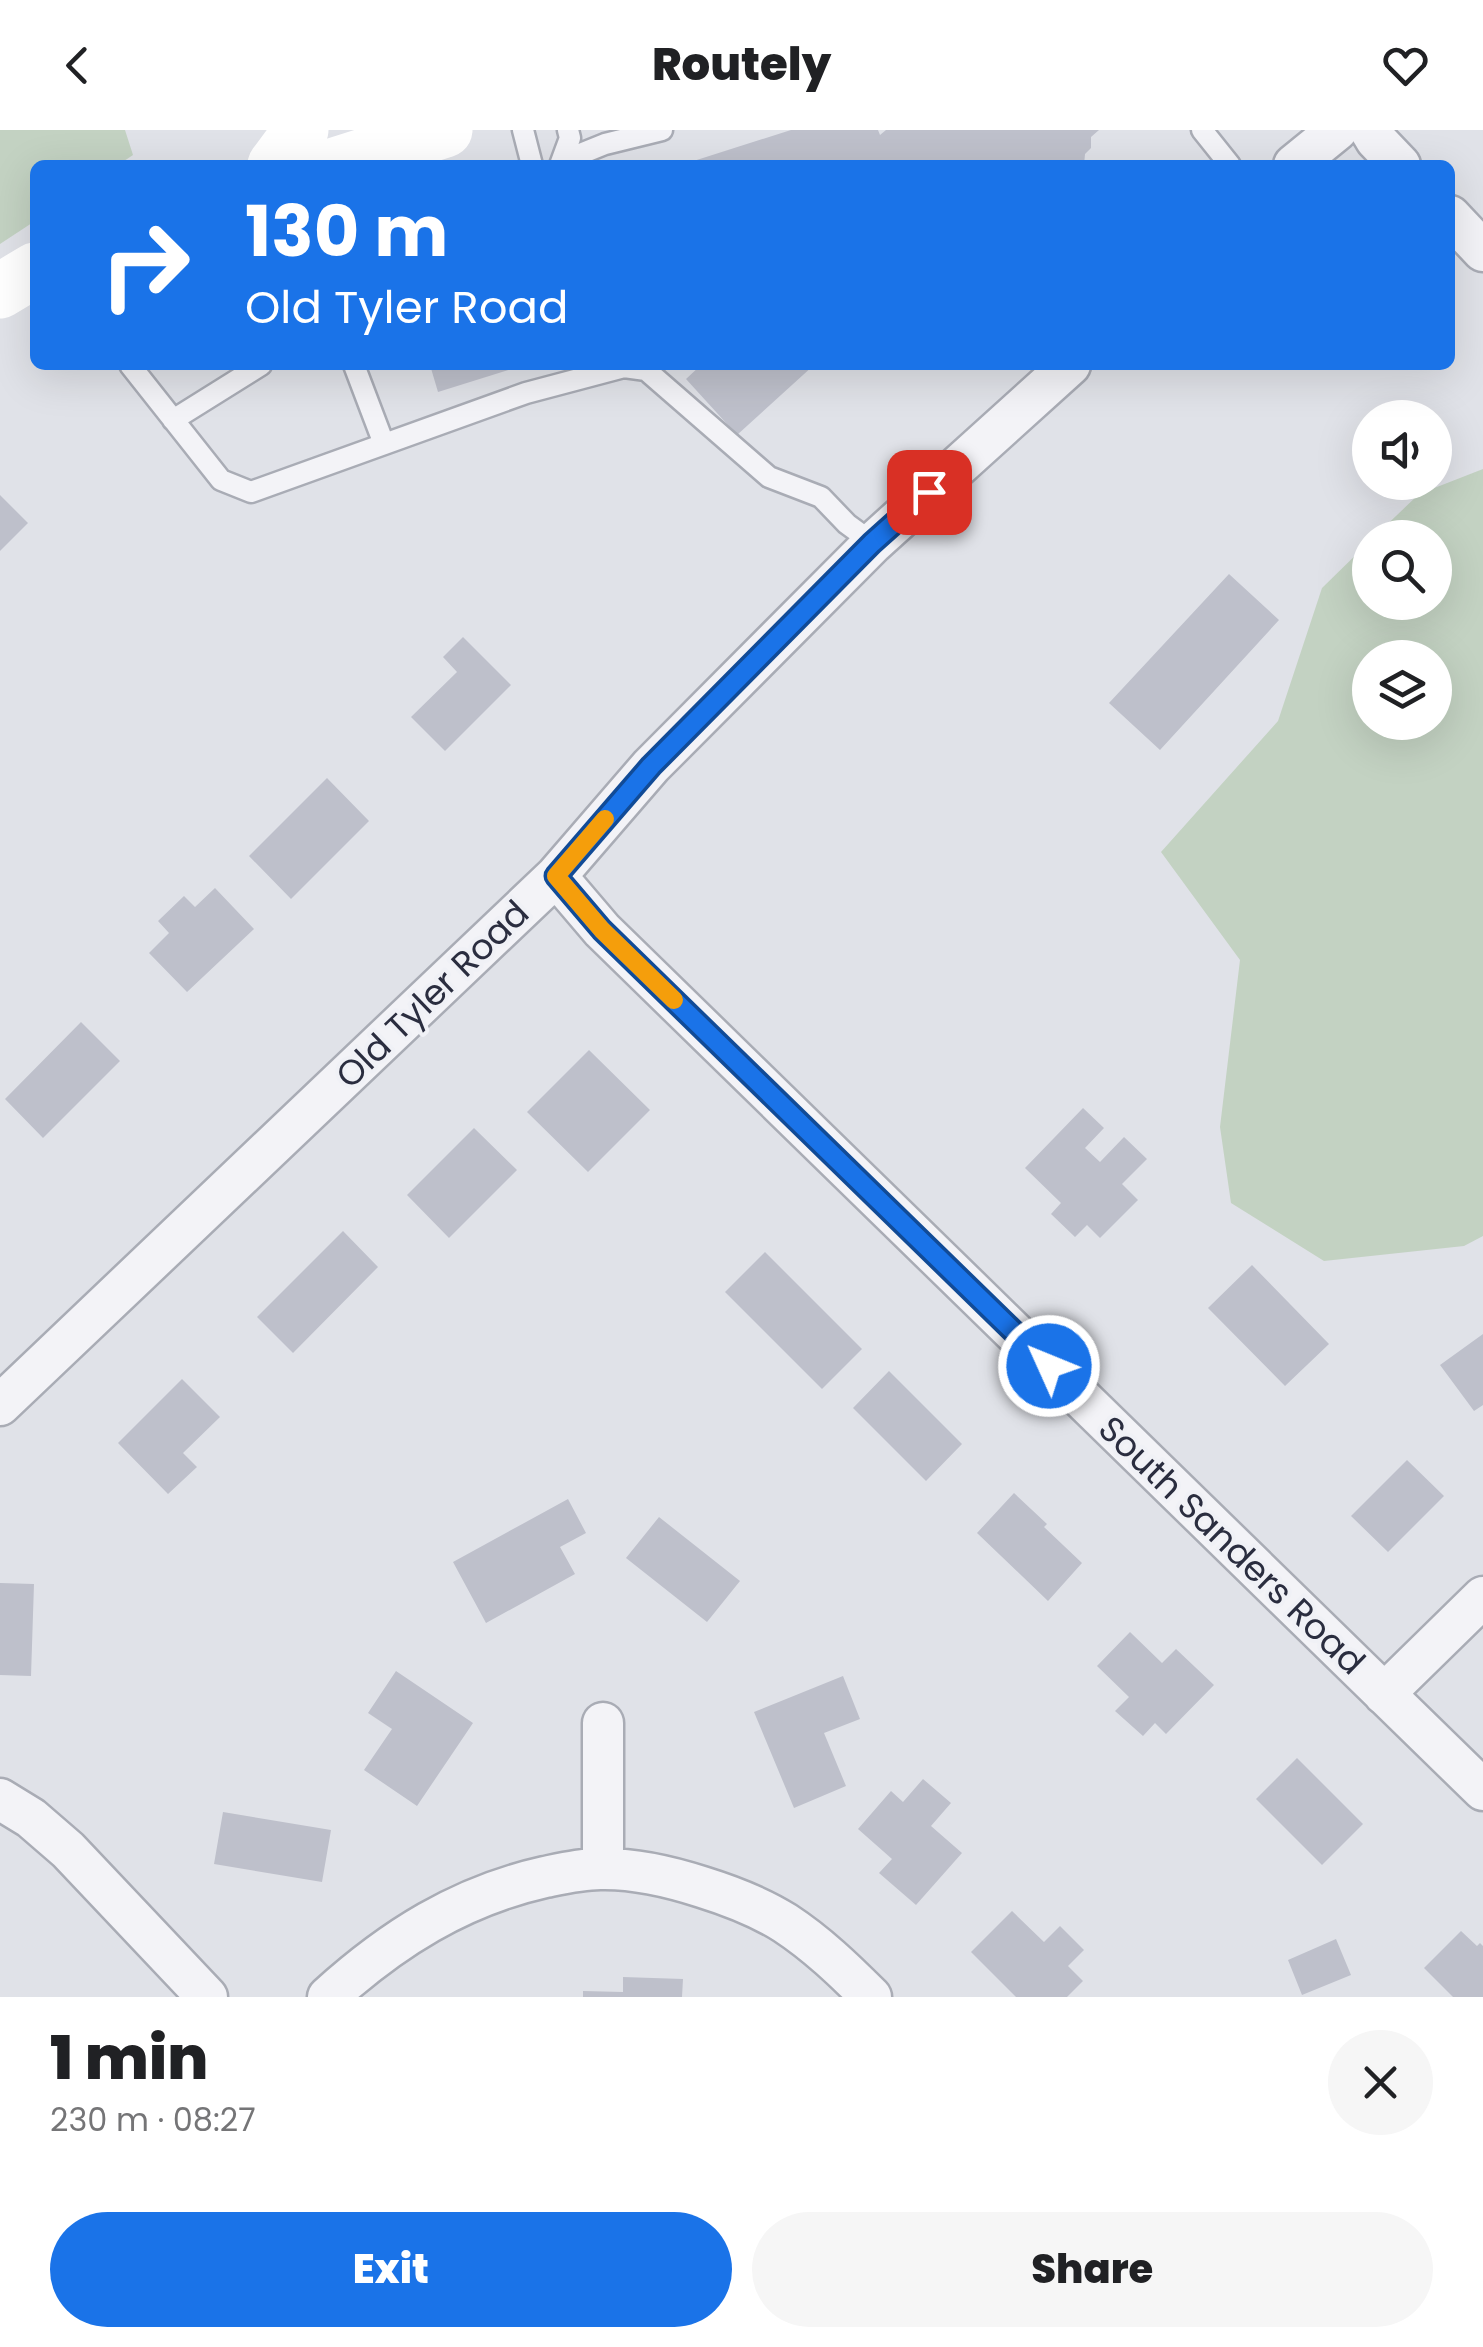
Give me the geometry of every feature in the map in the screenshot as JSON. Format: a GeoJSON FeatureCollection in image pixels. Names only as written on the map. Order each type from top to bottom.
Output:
{"type":"FeatureCollection","features":[{"type":"Feature","properties":{"kind":"street"},"geometry":{"type":"LineString","coordinates":[[350,160],[445,130]]}},
{"type":"Feature","properties":{"kind":"street"},"geometry":{"type":"LineString","coordinates":[[1300,160],[1336,130]]}},
{"type":"Feature","properties":{"kind":"street"},"geometry":{"type":"LineString","coordinates":[[1370,130],[1395,160]]}},
{"type":"Feature","properties":{"kind":"street"},"geometry":{"type":"LineString","coordinates":[[1455,221],[1483,251]]}},
{"type":"Feature","properties":{"kind":"street"},"geometry":{"type":"LineString","coordinates":[[0,291],[30,273]]}},
{"type":"Feature","properties":{"kind":"street","name":"Old Tyler Road"},"geometry":{"type":"LineString","coordinates":[[0,1405],[556,876],[651,766],[872,543],[1064,370]]}},
{"type":"Feature","properties":{"kind":"street","name":"South Sanders Road"},"geometry":{"type":"LineString","coordinates":[[556,876],[602,930],[1483,1790]]}},
{"type":"Feature","properties":{"kind":"street"},"geometry":{"type":"LineString","coordinates":[[1384,1694],[1483,1597]]}},
{"type":"Feature","properties":{"kind":"street"},"geometry":{"type":"LineString","coordinates":[[603,1722],[603,1868]]}},
{"type":"Feature","properties":{"kind":"street"},"geometry":{"type":"LineString","coordinates":[[0,1798],[68,1850],[207,1997]]}},
{"type":"Feature","properties":{"kind":"street"},"geometry":{"type":"LineString","coordinates":[[328,1997],[364,1964],[413,1930],[458,1907],[509,1885],[603,1868],[653,1874],[746,1901],[806,1938],[871,1997]]}},
{"type":"Feature","properties":{"kind":"lane"},"geometry":{"type":"LineString","coordinates":[[523,130],[531,160]]}},
{"type":"Feature","properties":{"kind":"lane"},"geometry":{"type":"LineString","coordinates":[[563,160],[570,138],[568,130]]}},
{"type":"Feature","properties":{"kind":"lane"},"geometry":{"type":"LineString","coordinates":[[569,160],[606,144],[662,130]]}},
{"type":"Feature","properties":{"kind":"lane"},"geometry":{"type":"LineString","coordinates":[[1202,130],[1226,160]]}},
{"type":"Feature","properties":{"kind":"lane"},"geometry":{"type":"LineString","coordinates":[[134,370],[221,480],[251,492],[526,393],[613,370]]}},
{"type":"Feature","properties":{"kind":"lane"},"geometry":{"type":"LineString","coordinates":[[173,420],[253,370]]}},
{"type":"Feature","properties":{"kind":"lane"},"geometry":{"type":"LineString","coordinates":[[356,370],[384,444]]}},
{"type":"Feature","properties":{"kind":"lane"},"geometry":{"type":"LineString","coordinates":[[646,370],[770,476],[821,497],[872,543]]}},
{"type":"Feature","properties":{"kind":"green space"},"geometry":{"type":"Polygon","coordinates":[[[0,130],[125,130],[133,155],[126,160],[30,160],[30,224],[0,244],[0,130]]]}},
{"type":"Feature","properties":{"kind":"green space"},"geometry":{"type":"Polygon","coordinates":[[[1483,469],[1483,1236],[1464,1246],[1324,1261],[1231,1203],[1220,1127],[1240,960],[1161,852],[1278,721],[1322,588],[1352,559],[1352,620],[1452,620],[1452,520],[1392,520],[1413,500],[1452,500],[1452,481],[1483,469]]]}},
{"type":"Feature","properties":{"kind":"building"},"geometry":{"type":"Polygon","coordinates":[[[791,130],[878,130],[880,135],[886,130],[1099,130],[1091,137],[1091,148],[1084,160],[697,160],[791,130]]]}},
{"type":"Feature","properties":{"kind":"building"},"geometry":{"type":"Polygon","coordinates":[[[431,370],[508,370],[438,392],[431,370]]]}},
{"type":"Feature","properties":{"kind":"building"},"geometry":{"type":"Polygon","coordinates":[[[696,370],[808,370],[737,435],[686,379],[696,370]]]}},
{"type":"Feature","properties":{"kind":"building"},"geometry":{"type":"Polygon","coordinates":[[[0,495],[28,523],[0,551],[0,495]]]}},
{"type":"Feature","properties":{"kind":"building"},"geometry":{"type":"Polygon","coordinates":[[[1229,574],[1279,620],[1160,750],[1109,703],[1229,574]]]}},
{"type":"Feature","properties":{"kind":"building"},"geometry":{"type":"Polygon","coordinates":[[[463,637],[511,685],[445,751],[411,717],[457,672],[443,657],[463,637]]]}},
{"type":"Feature","properties":{"kind":"building"},"geometry":{"type":"Polygon","coordinates":[[[327,778],[369,821],[291,899],[249,856],[327,778]]]}},
{"type":"Feature","properties":{"kind":"building"},"geometry":{"type":"Polygon","coordinates":[[[215,888],[254,929],[187,992],[149,953],[169,933],[158,921],[184,896],[195,907],[215,888]]]}},
{"type":"Feature","properties":{"kind":"building"},"geometry":{"type":"Polygon","coordinates":[[[81,1022],[120,1061],[43,1138],[5,1099],[81,1022]]]}},
{"type":"Feature","properties":{"kind":"building"},"geometry":{"type":"Polygon","coordinates":[[[589,1050],[650,1110],[588,1172],[527,1112],[589,1050]]]}},
{"type":"Feature","properties":{"kind":"building"},"geometry":{"type":"Polygon","coordinates":[[[1083,1108],[1104,1128],[1085,1148],[1100,1162],[1124,1137],[1147,1159],[1122,1184],[1138,1200],[1100,1238],[1087,1225],[1075,1237],[1051,1214],[1061,1203],[1025,1168],[1083,1108]]]}},
{"type":"Feature","properties":{"kind":"building"},"geometry":{"type":"Polygon","coordinates":[[[474,1128],[517,1170],[449,1238],[407,1195],[474,1128]]]}},
{"type":"Feature","properties":{"kind":"building"},"geometry":{"type":"Polygon","coordinates":[[[343,1231],[378,1267],[293,1353],[257,1317],[343,1231]]]}},
{"type":"Feature","properties":{"kind":"building"},"geometry":{"type":"Polygon","coordinates":[[[765,1252],[862,1349],[822,1389],[725,1292],[765,1252]]]}},
{"type":"Feature","properties":{"kind":"building"},"geometry":{"type":"Polygon","coordinates":[[[1252,1265],[1329,1344],[1285,1386],[1208,1308],[1252,1265]]]}},
{"type":"Feature","properties":{"kind":"building"},"geometry":{"type":"Polygon","coordinates":[[[1483,1334],[1483,1405],[1474,1411],[1440,1365],[1483,1334]]]}},
{"type":"Feature","properties":{"kind":"building"},"geometry":{"type":"Polygon","coordinates":[[[889,1371],[962,1444],[926,1481],[853,1408],[889,1371]]]}},
{"type":"Feature","properties":{"kind":"building"},"geometry":{"type":"Polygon","coordinates":[[[182,1379],[220,1417],[183,1453],[197,1467],[168,1494],[118,1443],[182,1379]]]}},
{"type":"Feature","properties":{"kind":"building"},"geometry":{"type":"Polygon","coordinates":[[[1407,1460],[1444,1496],[1388,1552],[1351,1516],[1407,1460]]]}},
{"type":"Feature","properties":{"kind":"building"},"geometry":{"type":"Polygon","coordinates":[[[1014,1493],[1082,1563],[1048,1601],[977,1533],[1014,1493]]]}},
{"type":"Feature","properties":{"kind":"building"},"geometry":{"type":"Polygon","coordinates":[[[568,1499],[586,1533],[560,1547],[575,1574],[486,1623],[453,1562],[568,1499]]]}},
{"type":"Feature","properties":{"kind":"building"},"geometry":{"type":"Polygon","coordinates":[[[659,1517],[740,1581],[707,1622],[626,1558],[659,1517]]]}},
{"type":"Feature","properties":{"kind":"building"},"geometry":{"type":"Polygon","coordinates":[[[0,1583],[34,1584],[31,1676],[0,1675],[0,1583]]]}},
{"type":"Feature","properties":{"kind":"building"},"geometry":{"type":"Polygon","coordinates":[[[1130,1632],[1162,1663],[1176,1649],[1214,1685],[1166,1734],[1155,1723],[1143,1736],[1115,1711],[1129,1697],[1097,1666],[1130,1632]]]}},
{"type":"Feature","properties":{"kind":"building"},"geometry":{"type":"Polygon","coordinates":[[[396,1671],[473,1723],[417,1806],[364,1770],[392,1729],[368,1713],[396,1671]]]}},
{"type":"Feature","properties":{"kind":"building"},"geometry":{"type":"Polygon","coordinates":[[[843,1676],[860,1719],[824,1733],[846,1786],[794,1808],[754,1712],[843,1676]]]}},
{"type":"Feature","properties":{"kind":"building"},"geometry":{"type":"Polygon","coordinates":[[[1297,1758],[1363,1824],[1322,1865],[1256,1799],[1297,1758]]]}},
{"type":"Feature","properties":{"kind":"building"},"geometry":{"type":"Polygon","coordinates":[[[923,1779],[951,1803],[931,1826],[962,1853],[916,1905],[879,1873],[892,1859],[858,1829],[891,1791],[903,1802],[923,1779]]]}},
{"type":"Feature","properties":{"kind":"building"},"geometry":{"type":"Polygon","coordinates":[[[223,1812],[331,1830],[322,1882],[214,1864],[223,1812]]]}},
{"type":"Feature","properties":{"kind":"building"},"geometry":{"type":"Polygon","coordinates":[[[1012,1911],[1044,1942],[1060,1926],[1084,1950],[1068,1966],[1083,1981],[1067,1997],[1016,1997],[971,1952],[1012,1911]]]}},
{"type":"Feature","properties":{"kind":"building"},"geometry":{"type":"Polygon","coordinates":[[[1461,1931],[1477,1946],[1483,1946],[1483,1997],[1453,1997],[1424,1968],[1461,1931]]]}},
{"type":"Feature","properties":{"kind":"building"},"geometry":{"type":"Polygon","coordinates":[[[1336,1939],[1351,1975],[1302,1995],[1288,1960],[1336,1939]]]}},
{"type":"Feature","properties":{"kind":"building"},"geometry":{"type":"Polygon","coordinates":[[[623,1977],[683,1979],[682,1997],[583,1997],[583,1991],[623,1992],[623,1977]]]}},
{"type":"Feature","properties":{"kind":"slow traffic"},"geometry":{"type":"LineString","coordinates":[[605,819],[556,876],[602,930],[674,1000]]}},
{"type":"Feature","properties":{"kind":"route"},"geometry":{"type":"LineString","coordinates":[[929,492],[872,543],[651,766],[556,876],[602,930],[1049,1366]]}}]}
